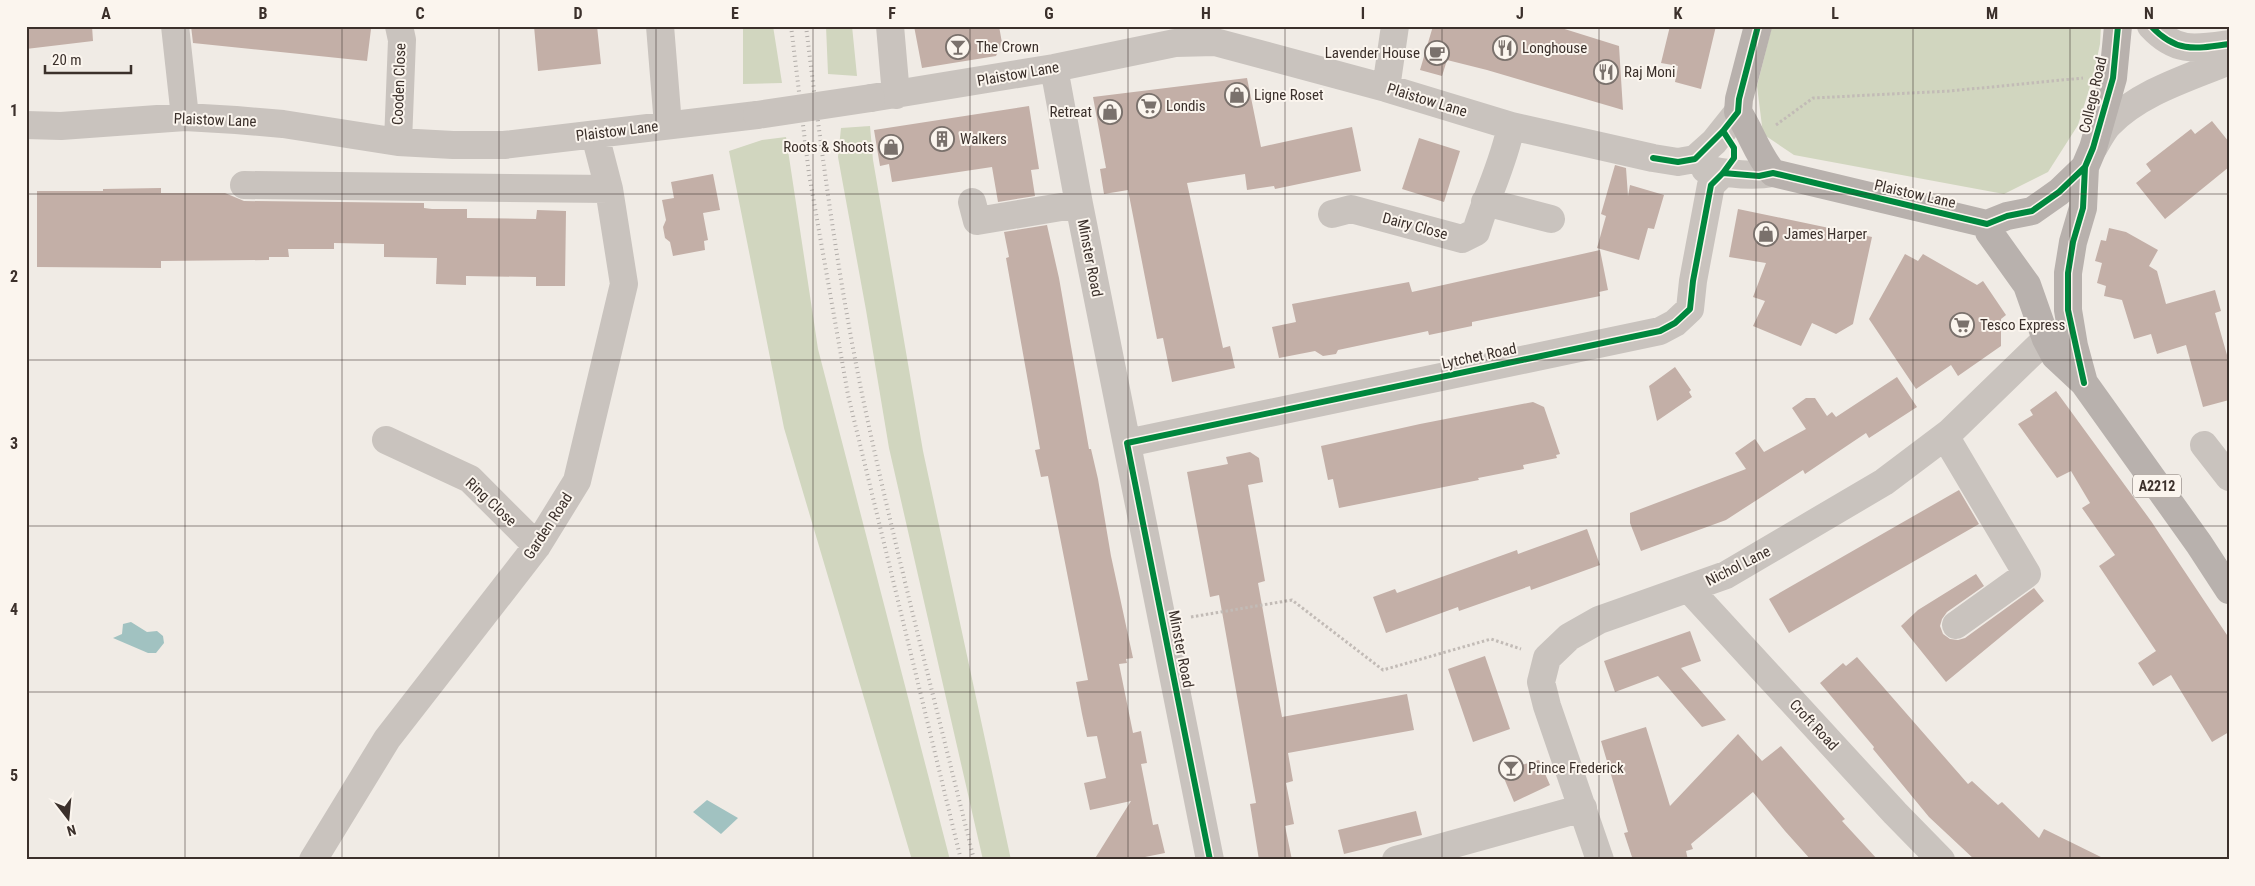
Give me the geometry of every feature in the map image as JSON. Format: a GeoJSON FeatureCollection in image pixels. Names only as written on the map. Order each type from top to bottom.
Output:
{"type":"FeatureCollection","features":[{"type":"Feature","properties":{"kind":"main road"},"geometry":{"type":"LineString","coordinates":[[1758,26],[1739,99],[1738,112],[1757,151],[1774,173]]}},
{"type":"Feature","properties":{"kind":"main road","name":"College Road"},"geometry":{"type":"LineString","coordinates":[[2089,158],[2113,78],[2118,26]]}},
{"type":"Feature","properties":{"kind":"main road"},"geometry":{"type":"LineString","coordinates":[[2084,383],[2055,356],[2046,339],[2027,285],[1989,232],[1987,224],[2007,216],[2032,210],[2059,192],[2089,158]]}},
{"type":"Feature","properties":{"kind":"main road","name":"A2212"},"geometry":{"type":"LineString","coordinates":[[2089,158],[2083,208],[2073,242],[2068,273],[2068,310],[2084,383],[2199,544],[2229,590]]}},
{"type":"Feature","properties":{"kind":"main road","name":"Plaistow Lane"},"geometry":{"type":"LineString","coordinates":[[1774,173],[1987,224]]}},
{"type":"Feature","properties":{"kind":"street"},"geometry":{"type":"LineString","coordinates":[[174,26],[184,117]]}},
{"type":"Feature","properties":{"kind":"street","name":"Cooden Close"},"geometry":{"type":"LineString","coordinates":[[398,142],[402,40],[400,26]]}},
{"type":"Feature","properties":{"kind":"street"},"geometry":{"type":"LineString","coordinates":[[660,26],[668,125]]}},
{"type":"Feature","properties":{"kind":"street"},"geometry":{"type":"LineString","coordinates":[[883,96],[890,26]]}},
{"type":"Feature","properties":{"kind":"street"},"geometry":{"type":"LineString","coordinates":[[1386,88],[1395,26]]}},
{"type":"Feature","properties":{"kind":"street"},"geometry":{"type":"LineString","coordinates":[[2151,26],[2168,41],[2184,48],[2199,49],[2229,44]]}},
{"type":"Feature","properties":{"kind":"street","name":"Plaistow Lane"},"geometry":{"type":"LineString","coordinates":[[26,125],[61,126],[184,117],[283,124],[398,142],[504,145],[595,135],[883,96],[1054,68],[1175,44],[1215,42],[1386,88],[1511,126],[1653,158],[1678,162],[1695,159],[1703,168],[1723,173],[1759,176],[1774,173]]}},
{"type":"Feature","properties":{"kind":"street"},"geometry":{"type":"LineString","coordinates":[[2089,158],[2107,125],[2123,111],[2144,98],[2229,61]]}},
{"type":"Feature","properties":{"kind":"street","name":"Minster Road"},"geometry":{"type":"LineString","coordinates":[[1054,68],[1079,204],[1210,860]]}},
{"type":"Feature","properties":{"kind":"street"},"geometry":{"type":"LineString","coordinates":[[1695,159],[1714,142],[1738,112]]}},
{"type":"Feature","properties":{"kind":"street","name":"Dairy Close"},"geometry":{"type":"LineString","coordinates":[[1332,214],[1352,208],[1462,239],[1476,232],[1485,202],[1508,144],[1511,126]]}},
{"type":"Feature","properties":{"kind":"street","name":"Garden Road"},"geometry":{"type":"LineString","coordinates":[[313,860],[387,739],[537,546],[577,481],[624,284],[609,189],[595,135]]}},
{"type":"Feature","properties":{"kind":"street","name":"Lytchet Road"},"geometry":{"type":"LineString","coordinates":[[1127,443],[1660,331],[1675,323],[1690,309],[1693,282],[1711,185],[1723,173]]}},
{"type":"Feature","properties":{"kind":"street"},"geometry":{"type":"LineString","coordinates":[[244,185],[609,189]]}},
{"type":"Feature","properties":{"kind":"street"},"geometry":{"type":"LineString","coordinates":[[972,202],[977,221],[1079,204]]}},
{"type":"Feature","properties":{"kind":"street"},"geometry":{"type":"LineString","coordinates":[[1485,202],[1551,219]]}},
{"type":"Feature","properties":{"kind":"street","name":"Nichol Lane"},"geometry":{"type":"LineString","coordinates":[[1547,658],[1569,637],[1599,620],[1726,575],[1876,486],[1945,436],[2046,339]]}},
{"type":"Feature","properties":{"kind":"street"},"geometry":{"type":"LineString","coordinates":[[1945,436],[2027,574],[1956,625]]}},
{"type":"Feature","properties":{"kind":"street","name":"Ring Close"},"geometry":{"type":"LineString","coordinates":[[386,440],[470,479],[537,546]]}},
{"type":"Feature","properties":{"kind":"street"},"geometry":{"type":"LineString","coordinates":[[2204,446],[2229,476]]}},
{"type":"Feature","properties":{"kind":"street","name":"Croft Road"},"geometry":{"type":"LineString","coordinates":[[1690,589],[1895,813],[1941,860]]}},
{"type":"Feature","properties":{"kind":"street"},"geometry":{"type":"LineString","coordinates":[[1547,658],[1541,682],[1547,706],[1586,814],[1600,860]]}},
{"type":"Feature","properties":{"kind":"street"},"geometry":{"type":"LineString","coordinates":[[1396,860],[1586,814]]}},
{"type":"Feature","properties":{"kind":"path"},"geometry":{"type":"LineString","coordinates":[[1751,138],[1763,134],[1813,98],[1950,91],[2085,78]]}},
{"type":"Feature","properties":{"kind":"path"},"geometry":{"type":"LineString","coordinates":[[1163,622],[1292,600],[1383,670],[1491,639],[1547,658]]}},
{"type":"Feature","properties":{"kind":"green space"},"geometry":{"type":"Polygon","coordinates":[[[743,26],[773,26],[782,83],[743,84],[743,26]]]}},
{"type":"Feature","properties":{"kind":"green space"},"geometry":{"type":"Polygon","coordinates":[[[826,26],[852,26],[857,76],[828,74],[826,26]]]}},
{"type":"Feature","properties":{"kind":"green space"},"geometry":{"type":"Polygon","coordinates":[[[1772,26],[2101,26],[2100,44],[2093,77],[2078,125],[2048,172],[2004,194],[1794,155],[1763,134],[1757,86],[1772,26]]]}},
{"type":"Feature","properties":{"kind":"green space"},"geometry":{"type":"Polygon","coordinates":[[[870,126],[873,160],[923,451],[1011,860],[983,860],[889,448],[838,157],[841,128],[870,126]]]}},
{"type":"Feature","properties":{"kind":"green space"},"geometry":{"type":"Polygon","coordinates":[[[786,137],[818,349],[950,860],[912,860],[784,428],[729,151],[762,140],[786,137]]]}},
{"type":"Feature","properties":{"kind":"water"},"geometry":{"type":"Polygon","coordinates":[[[131,622],[147,632],[157,631],[163,636],[164,643],[156,653],[148,653],[113,638],[122,634],[123,624],[131,622]]]}},
{"type":"Feature","properties":{"kind":"water"},"geometry":{"type":"Polygon","coordinates":[[[707,800],[738,818],[721,834],[693,812],[707,800]]]}},
{"type":"Feature","properties":{"kind":"building"},"geometry":{"type":"Polygon","coordinates":[[[26,26],[92,26],[93,41],[26,49],[26,26]]]}},
{"type":"Feature","properties":{"kind":"building"},"geometry":{"type":"Polygon","coordinates":[[[191,26],[363,26],[363,28],[371,29],[367,61],[193,43],[191,26]]]}},
{"type":"Feature","properties":{"kind":"building"},"geometry":{"type":"Polygon","coordinates":[[[534,26],[597,26],[601,64],[538,71],[534,26]]]}},
{"type":"Feature","properties":{"kind":"building","name":"The Crown"},"geometry":{"type":"Polygon","coordinates":[[[914,26],[999,26],[1002,43],[996,56],[922,68],[914,26]]]}},
{"type":"Feature","properties":{"kind":"building"},"geometry":{"type":"Polygon","coordinates":[[[1433,26],[1555,26],[1619,46],[1623,110],[1447,60],[1442,76],[1420,70],[1433,26]]]}},
{"type":"Feature","properties":{"kind":"building"},"geometry":{"type":"Polygon","coordinates":[[[1670,26],[1716,26],[1701,89],[1675,82],[1678,66],[1661,63],[1670,26]]]}},
{"type":"Feature","properties":{"kind":"building"},"geometry":{"type":"Polygon","coordinates":[[[1247,78],[1261,147],[1352,127],[1361,171],[1275,189],[1274,186],[1247,190],[1245,174],[1187,183],[1223,348],[1230,346],[1235,368],[1172,382],[1163,338],[1157,339],[1128,190],[1104,194],[1100,169],[1106,168],[1093,97],[1247,78]]]}},
{"type":"Feature","properties":{"kind":"building"},"geometry":{"type":"Polygon","coordinates":[[[1029,106],[1039,169],[1031,170],[1035,196],[998,202],[992,167],[892,182],[889,164],[880,166],[874,130],[1029,106]]]}},
{"type":"Feature","properties":{"kind":"building"},"geometry":{"type":"Polygon","coordinates":[[[2212,121],[2229,142],[2229,167],[2165,219],[2136,183],[2151,171],[2146,164],[2191,129],[2195,134],[2212,121]]]}},
{"type":"Feature","properties":{"kind":"building"},"geometry":{"type":"Polygon","coordinates":[[[1419,138],[1460,151],[1444,202],[1402,189],[1419,138]]]}},
{"type":"Feature","properties":{"kind":"building"},"geometry":{"type":"Polygon","coordinates":[[[1615,165],[1626,168],[1628,196],[1630,185],[1664,195],[1654,229],[1648,228],[1639,260],[1597,248],[1606,216],[1601,214],[1615,165]]]}},
{"type":"Feature","properties":{"kind":"building"},"geometry":{"type":"Polygon","coordinates":[[[713,174],[720,210],[703,213],[708,240],[704,241],[705,250],[673,256],[670,242],[665,238],[663,227],[666,220],[662,200],[674,198],[671,182],[713,174]]]}},
{"type":"Feature","properties":{"kind":"building"},"geometry":{"type":"Polygon","coordinates":[[[161,188],[161,193],[225,193],[244,201],[424,203],[424,208],[467,209],[467,218],[536,219],[537,210],[566,211],[565,286],[536,286],[536,277],[466,276],[466,285],[436,284],[437,258],[384,257],[384,244],[334,243],[334,249],[288,249],[289,257],[269,257],[269,260],[161,261],[161,268],[37,267],[37,191],[103,191],[103,189],[161,188]]]}},
{"type":"Feature","properties":{"kind":"building"},"geometry":{"type":"Polygon","coordinates":[[[1738,209],[1872,237],[1853,324],[1836,334],[1812,323],[1801,346],[1753,326],[1765,301],[1753,297],[1766,263],[1729,257],[1738,209]]]}},
{"type":"Feature","properties":{"kind":"building"},"geometry":{"type":"Polygon","coordinates":[[[1047,225],[1059,278],[1089,449],[1091,449],[1098,479],[1111,556],[1133,658],[1126,659],[1127,663],[1119,664],[1133,733],[1141,731],[1147,763],[1141,764],[1153,825],[1158,824],[1165,853],[1130,860],[1094,860],[1131,801],[1090,810],[1084,783],[1106,778],[1097,736],[1087,737],[1082,714],[1076,682],[1088,680],[1048,476],[1041,477],[1035,450],[1040,449],[1006,258],[1009,257],[1004,232],[1047,225]]]}},
{"type":"Feature","properties":{"kind":"building"},"geometry":{"type":"Polygon","coordinates":[[[2109,228],[2126,232],[2158,250],[2149,266],[2157,271],[2166,304],[2215,290],[2221,311],[2215,313],[2229,362],[2229,400],[2203,407],[2186,345],[2157,354],[2151,334],[2134,339],[2122,300],[2104,296],[2106,286],[2097,283],[2102,263],[2095,261],[2101,240],[2106,241],[2109,228]]]}},
{"type":"Feature","properties":{"kind":"building"},"geometry":{"type":"Polygon","coordinates":[[[1600,250],[1608,290],[1599,292],[1600,296],[1472,322],[1472,326],[1429,335],[1428,331],[1338,350],[1336,354],[1323,356],[1315,351],[1279,358],[1272,327],[1296,322],[1292,304],[1409,282],[1412,292],[1600,250]]]}},
{"type":"Feature","properties":{"kind":"building"},"geometry":{"type":"Polygon","coordinates":[[[1905,254],[1918,261],[1923,254],[1977,285],[1983,281],[2006,315],[2001,319],[2001,346],[1958,376],[1951,365],[1916,389],[1869,319],[1905,254]]]}},
{"type":"Feature","properties":{"kind":"building"},"geometry":{"type":"Polygon","coordinates":[[[1675,367],[1691,390],[1689,392],[1692,397],[1657,421],[1649,386],[1675,367]]]}},
{"type":"Feature","properties":{"kind":"building"},"geometry":{"type":"Polygon","coordinates":[[[1897,377],[1917,407],[1869,438],[1866,433],[1805,474],[1803,470],[1726,520],[1641,551],[1630,523],[1630,513],[1746,469],[1735,453],[1755,439],[1764,452],[1806,429],[1792,408],[1806,398],[1815,398],[1827,416],[1832,412],[1836,417],[1897,377]]]}},
{"type":"Feature","properties":{"kind":"building"},"geometry":{"type":"Polygon","coordinates":[[[2056,391],[2151,521],[2229,638],[2229,732],[2212,742],[2171,675],[2153,686],[2138,663],[2156,651],[2099,566],[2115,555],[2082,508],[2090,503],[2071,471],[2057,478],[2018,424],[2033,415],[2030,410],[2056,391]]]}},
{"type":"Feature","properties":{"kind":"building"},"geometry":{"type":"Polygon","coordinates":[[[1533,402],[1544,407],[1560,454],[1556,455],[1557,458],[1523,465],[1524,469],[1478,478],[1479,480],[1339,508],[1333,479],[1328,480],[1321,446],[1533,402]]]}},
{"type":"Feature","properties":{"kind":"building"},"geometry":{"type":"Polygon","coordinates":[[[1250,452],[1259,458],[1263,482],[1248,485],[1265,581],[1258,583],[1282,717],[1407,694],[1414,730],[1288,753],[1293,781],[1286,783],[1294,824],[1285,826],[1292,860],[1259,860],[1250,804],[1256,803],[1219,595],[1210,597],[1187,472],[1228,464],[1226,457],[1250,452]]]}},
{"type":"Feature","properties":{"kind":"building"},"geometry":{"type":"Polygon","coordinates":[[[1959,490],[1979,524],[1789,633],[1769,599],[1959,490]]]}},
{"type":"Feature","properties":{"kind":"building"},"geometry":{"type":"Polygon","coordinates":[[[1587,529],[1600,565],[1531,590],[1530,586],[1459,611],[1458,607],[1386,633],[1373,597],[1395,589],[1397,593],[1517,550],[1518,554],[1587,529]]]}},
{"type":"Feature","properties":{"kind":"building"},"geometry":{"type":"Polygon","coordinates":[[[1976,574],[1984,586],[1947,612],[1942,619],[1940,626],[1943,634],[1950,639],[1958,640],[1965,638],[2034,588],[2044,601],[1946,682],[1901,626],[1918,610],[1976,574]]]}},
{"type":"Feature","properties":{"kind":"building"},"geometry":{"type":"Polygon","coordinates":[[[1690,631],[1701,661],[1681,668],[1726,720],[1702,727],[1658,676],[1615,692],[1604,661],[1690,631]]]}},
{"type":"Feature","properties":{"kind":"building"},"geometry":{"type":"Polygon","coordinates":[[[1485,656],[1510,729],[1473,742],[1448,669],[1485,656]]]}},
{"type":"Feature","properties":{"kind":"building"},"geometry":{"type":"Polygon","coordinates":[[[1857,657],[1968,784],[1972,781],[1998,805],[2002,802],[2039,838],[2044,829],[2107,860],[1975,860],[1929,817],[1873,749],[1874,747],[1820,683],[1843,663],[1846,666],[1857,657]]]}},
{"type":"Feature","properties":{"kind":"building"},"geometry":{"type":"Polygon","coordinates":[[[1646,727],[1670,806],[1738,734],[1762,761],[1781,746],[1845,819],[1842,821],[1878,860],[1811,860],[1753,792],[1691,844],[1693,849],[1686,851],[1688,860],[1633,860],[1624,833],[1628,832],[1601,741],[1646,727]]]}},
{"type":"Feature","properties":{"kind":"building"},"geometry":{"type":"Polygon","coordinates":[[[1539,760],[1550,785],[1514,802],[1501,771],[1539,760]]]}},
{"type":"Feature","properties":{"kind":"building"},"geometry":{"type":"Polygon","coordinates":[[[1416,811],[1422,835],[1344,854],[1338,830],[1416,811]]]}},
{"type":"Feature","properties":{"kind":"railway"},"geometry":{"type":"LineString","coordinates":[[791,26],[809,174],[848,395],[961,860]]}},
{"type":"Feature","properties":{"kind":"railway"},"geometry":{"type":"LineString","coordinates":[[806,26],[837,256],[862,394],[902,569],[974,860]]}},
{"type":"Feature","properties":{"kind":"cycle path"},"geometry":{"type":"LineString","coordinates":[[1653,158],[1678,162],[1695,159],[1723,131],[1738,112],[1739,99],[1758,26]]}},
{"type":"Feature","properties":{"kind":"cycle path"},"geometry":{"type":"LineString","coordinates":[[2084,383],[2068,310],[2068,273],[2073,242],[2083,208],[2085,167],[2093,148],[2113,78],[2118,26]]}},
{"type":"Feature","properties":{"kind":"cycle path"},"geometry":{"type":"LineString","coordinates":[[2151,26],[2160,35],[2178,45],[2196,48],[2229,44]]}},
{"type":"Feature","properties":{"kind":"cycle path"},"geometry":{"type":"LineString","coordinates":[[1210,860],[1127,443],[1660,331],[1675,323],[1690,309],[1693,281],[1711,185],[1734,158],[1734,148],[1723,131]]}},
{"type":"Feature","properties":{"kind":"cycle path"},"geometry":{"type":"LineString","coordinates":[[1723,173],[1759,176],[1773,173],[1987,224],[2007,216],[2032,211],[2059,192],[2085,167]]}},
{"type":"Feature","properties":{"kind":"place","name":"The Crown"},"geometry":{"type":"Point","coordinates":[958,47]}},
{"type":"Feature","properties":{"kind":"place","name":"Longhouse"},"geometry":{"type":"Point","coordinates":[1505,48]}},
{"type":"Feature","properties":{"kind":"place","name":"Lavender House"},"geometry":{"type":"Point","coordinates":[1437,53]}},
{"type":"Feature","properties":{"kind":"place","name":"Raj Moni"},"geometry":{"type":"Point","coordinates":[1606,72]}},
{"type":"Feature","properties":{"kind":"place","name":"Ligne Roset"},"geometry":{"type":"Point","coordinates":[1237,95]}},
{"type":"Feature","properties":{"kind":"place","name":"Londis"},"geometry":{"type":"Point","coordinates":[1149,106]}},
{"type":"Feature","properties":{"kind":"place","name":"Retreat"},"geometry":{"type":"Point","coordinates":[1110,112]}},
{"type":"Feature","properties":{"kind":"place","name":"Walkers"},"geometry":{"type":"Point","coordinates":[942,139]}},
{"type":"Feature","properties":{"kind":"place","name":"Roots & Shoots"},"geometry":{"type":"Point","coordinates":[891,147]}},
{"type":"Feature","properties":{"kind":"place","name":"James Harper"},"geometry":{"type":"Point","coordinates":[1766,234]}},
{"type":"Feature","properties":{"kind":"place","name":"Tesco Express"},"geometry":{"type":"Point","coordinates":[1962,325]}},
{"type":"Feature","properties":{"kind":"place","name":"Prince Frederick"},"geometry":{"type":"Point","coordinates":[1511,768]}}]}
